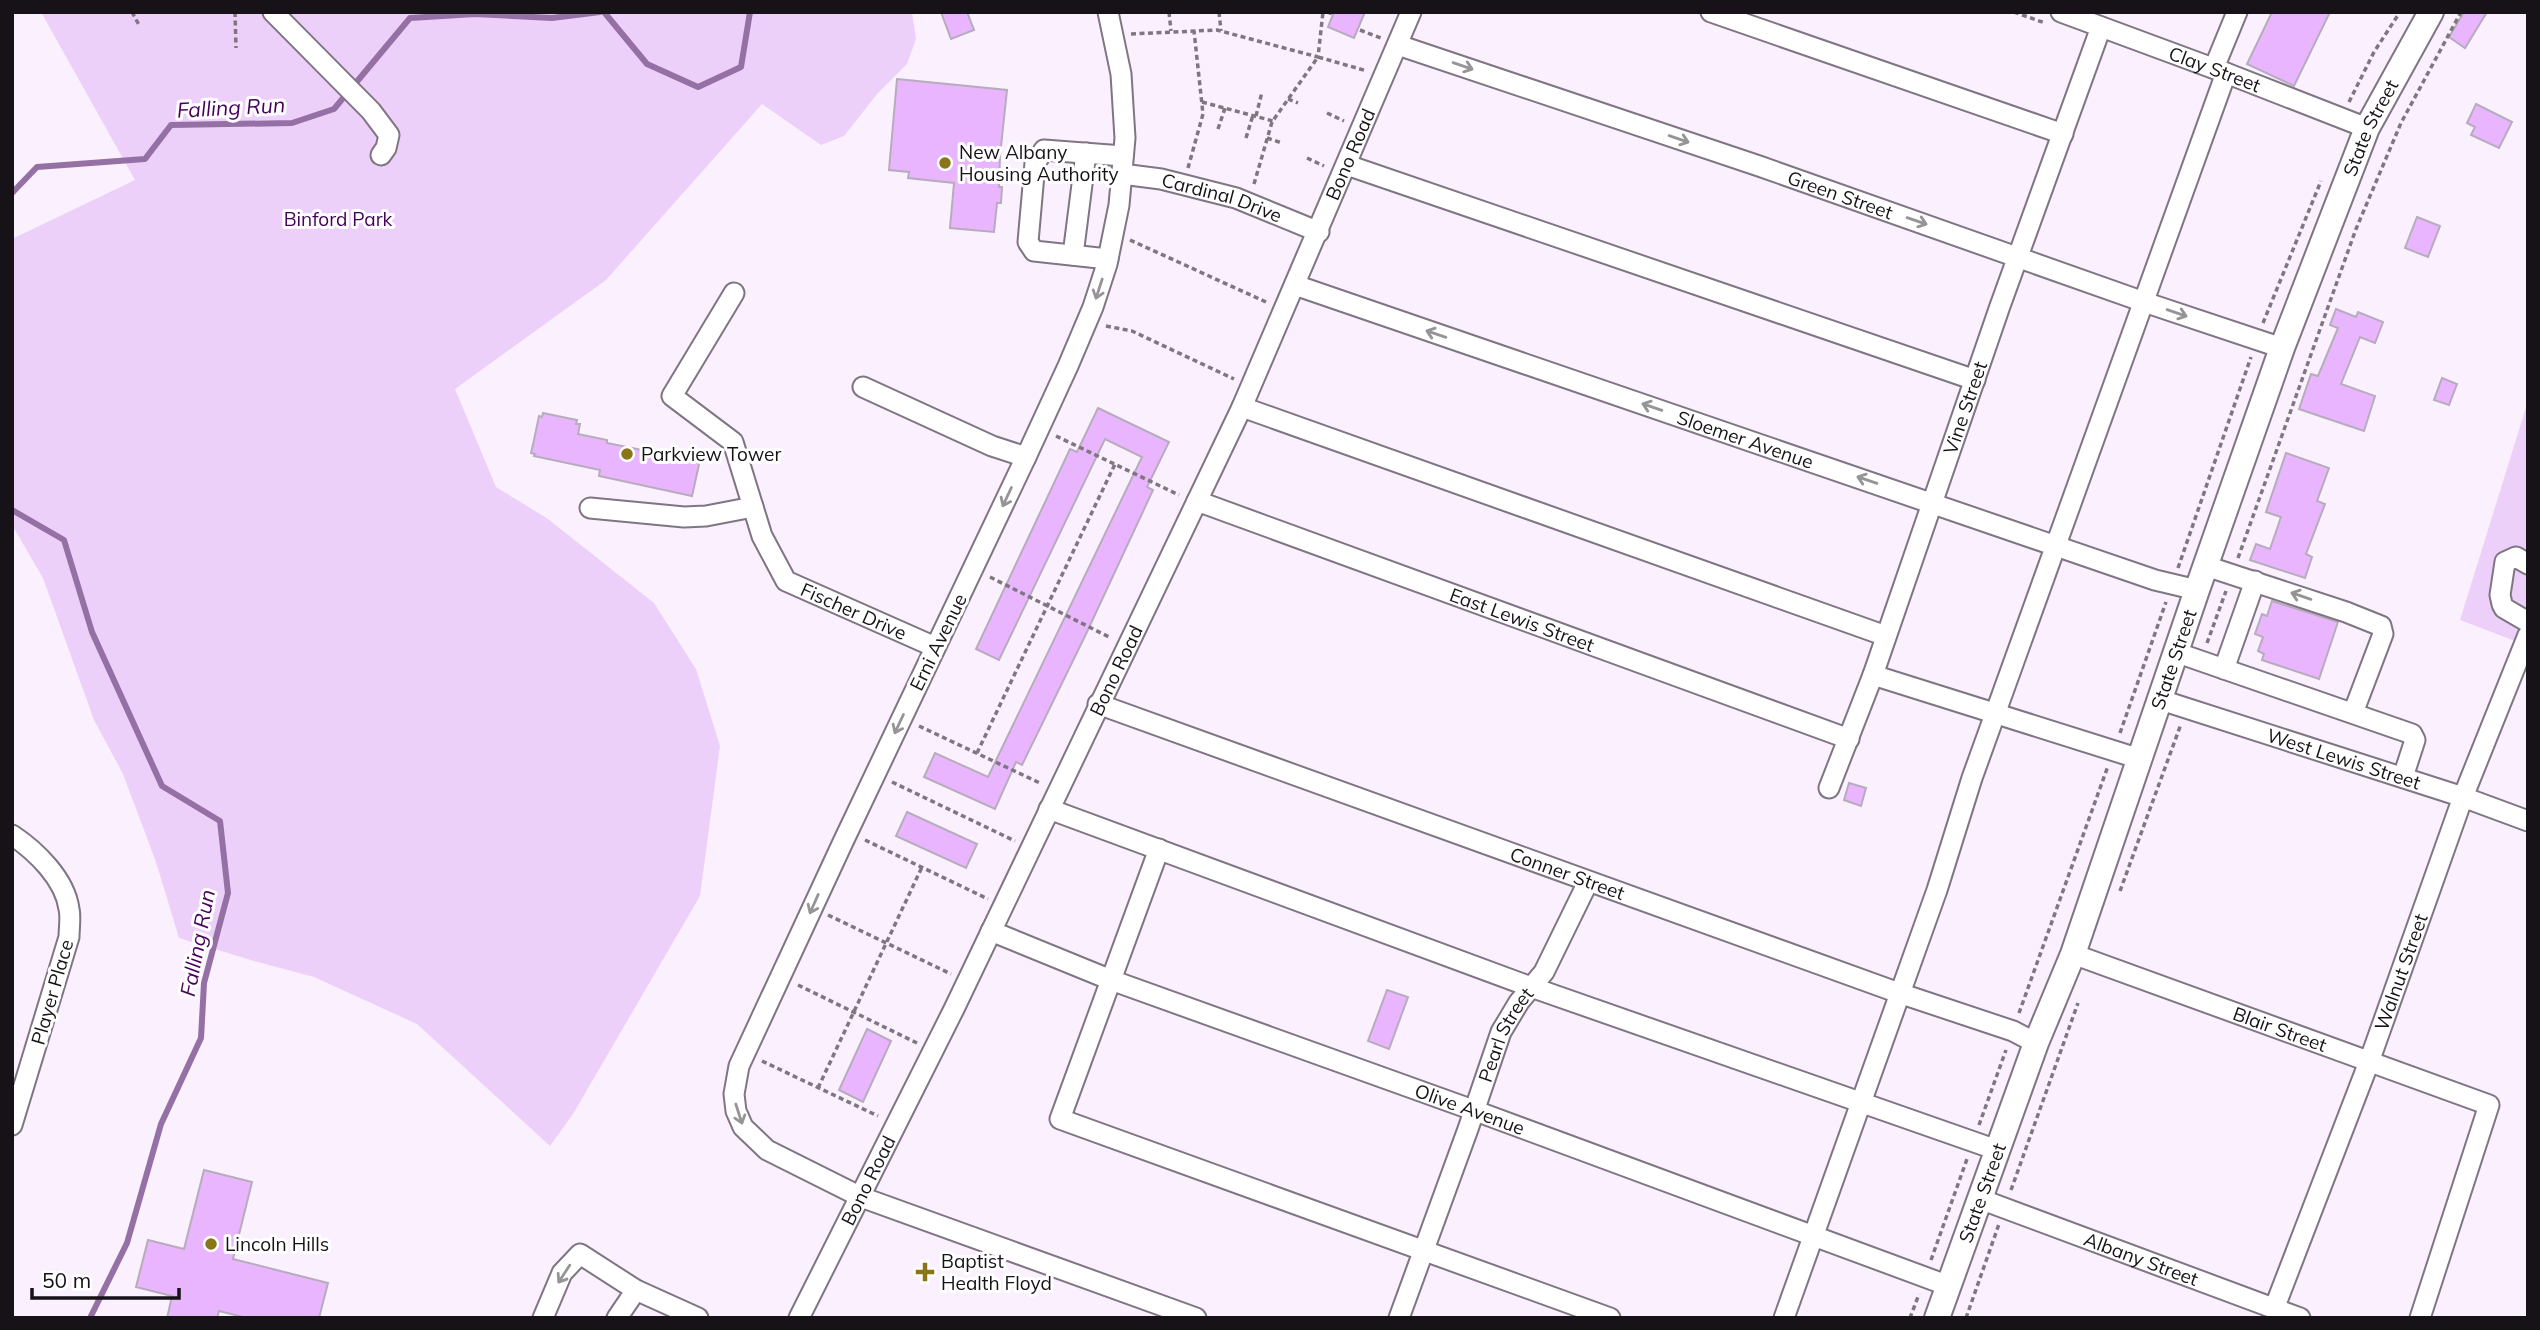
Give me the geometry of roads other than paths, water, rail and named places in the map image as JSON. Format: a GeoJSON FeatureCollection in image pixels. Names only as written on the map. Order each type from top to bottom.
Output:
{"type":"FeatureCollection","features":[{"type":"Feature","properties":{"kind":"main road","name":"State Street"},"geometry":{"type":"LineString","coordinates":[[1937,1318],[2036,1043],[2073,954],[2282,348],[2367,128],[2431,12]]}},
{"type":"Feature","properties":{"kind":"street"},"geometry":{"type":"LineString","coordinates":[[273,12],[359,99],[389,135],[382,155]]}},
{"type":"Feature","properties":{"kind":"street","name":"Erni Avenue"},"geometry":{"type":"LineString","coordinates":[[1108,12],[1121,74],[1123,165],[1119,205],[1108,259],[1093,307],[1026,457],[739,1066],[735,1080],[736,1111],[743,1127],[767,1150],[861,1197],[1196,1318]]}},
{"type":"Feature","properties":{"kind":"street","name":"Bono Road"},"geometry":{"type":"LineString","coordinates":[[799,1318],[991,931],[1098,704],[1189,498],[1242,407],[1319,232],[1338,167],[1390,42],[1411,12]]}},
{"type":"Feature","properties":{"kind":"street"},"geometry":{"type":"LineString","coordinates":[[1711,12],[2063,134]]}},
{"type":"Feature","properties":{"kind":"street"},"geometry":{"type":"LineString","coordinates":[[1784,1318],[1937,890],[1972,778],[2144,302],[2237,12]]}},
{"type":"Feature","properties":{"kind":"street","name":"Clay Street"},"geometry":{"type":"LineString","coordinates":[[2063,13],[2220,70],[2367,128]]}},
{"type":"Feature","properties":{"kind":"street","name":"Vine Street"},"geometry":{"type":"LineString","coordinates":[[1829,788],[1873,674],[2101,27]]}},
{"type":"Feature","properties":{"kind":"street","name":"Green Street"},"geometry":{"type":"LineString","coordinates":[[1390,42],[1759,166],[2282,348]]}},
{"type":"Feature","properties":{"kind":"street","name":"Cardinal Drive"},"geometry":{"type":"LineString","coordinates":[[1073,255],[1034,251],[1028,242],[1035,163],[1044,150],[1086,153],[1161,179],[1236,198],[1319,232]]}},
{"type":"Feature","properties":{"kind":"street"},"geometry":{"type":"LineString","coordinates":[[1086,153],[1073,255],[1108,259]]}},
{"type":"Feature","properties":{"kind":"street"},"geometry":{"type":"LineString","coordinates":[[1338,167],[1975,380]]}},
{"type":"Feature","properties":{"kind":"street","name":"Sloemer Avenue"},"geometry":{"type":"LineString","coordinates":[[1294,285],[2057,546],[2197,590]]}},
{"type":"Feature","properties":{"kind":"street","name":"Fischer Drive"},"geometry":{"type":"LineString","coordinates":[[734,293],[672,396],[733,442],[762,536],[786,581],[936,647]]}},
{"type":"Feature","properties":{"kind":"street"},"geometry":{"type":"LineString","coordinates":[[863,387],[992,446],[1026,457]]}},
{"type":"Feature","properties":{"kind":"street"},"geometry":{"type":"LineString","coordinates":[[1242,407],[1886,636]]}},
{"type":"Feature","properties":{"kind":"street","name":"East Lewis Street"},"geometry":{"type":"LineString","coordinates":[[1189,498],[1849,739]]}},
{"type":"Feature","properties":{"kind":"street"},"geometry":{"type":"LineString","coordinates":[[590,508],[684,517],[705,516],[753,506]]}},
{"type":"Feature","properties":{"kind":"street"},"geometry":{"type":"LineString","coordinates":[[2528,564],[2516,557],[2505,562],[2500,594],[2504,608],[2528,622]]}},
{"type":"Feature","properties":{"kind":"street"},"geometry":{"type":"LineString","coordinates":[[2206,566],[2381,626],[2383,629],[2353,713]]}},
{"type":"Feature","properties":{"kind":"street"},"geometry":{"type":"LineString","coordinates":[[2224,669],[2255,581]]}},
{"type":"Feature","properties":{"kind":"street","name":"Walnut Street"},"geometry":{"type":"LineString","coordinates":[[2274,1309],[2369,1062],[2463,797],[2528,635]]}},
{"type":"Feature","properties":{"kind":"street"},"geometry":{"type":"LineString","coordinates":[[2175,652],[2353,713],[2414,737],[2403,777]]}},
{"type":"Feature","properties":{"kind":"street"},"geometry":{"type":"LineString","coordinates":[[1873,674],[2140,759]]}},
{"type":"Feature","properties":{"kind":"street","name":"West Lewis Street"},"geometry":{"type":"LineString","coordinates":[[2161,700],[2403,777],[2528,821]]}},
{"type":"Feature","properties":{"kind":"street","name":"Conner Street"},"geometry":{"type":"LineString","coordinates":[[1098,704],[1588,882],[2013,1031],[2036,1043]]}},
{"type":"Feature","properties":{"kind":"street"},"geometry":{"type":"LineString","coordinates":[[1049,808],[1531,987],[1997,1150]]}},
{"type":"Feature","properties":{"kind":"street","name":"Player Place"},"geometry":{"type":"LineString","coordinates":[[12,835],[29,848],[50,871],[65,894],[69,909],[69,937],[12,1125]]}},
{"type":"Feature","properties":{"kind":"street"},"geometry":{"type":"LineString","coordinates":[[1159,849],[1060,1119],[1611,1318]]}},
{"type":"Feature","properties":{"kind":"street","name":"Pearl Street"},"geometry":{"type":"LineString","coordinates":[[1399,1318],[1501,1032],[1518,1002],[1544,972],[1588,882]]}},
{"type":"Feature","properties":{"kind":"street","name":"Olive Avenue"},"geometry":{"type":"LineString","coordinates":[[991,931],[1111,980],[1474,1110],[1949,1286]]}},
{"type":"Feature","properties":{"kind":"street","name":"Blair Street"},"geometry":{"type":"LineString","coordinates":[[2073,954],[2489,1105],[2420,1318]]}},
{"type":"Feature","properties":{"kind":"street","name":"Albany Street"},"geometry":{"type":"LineString","coordinates":[[1980,1199],[2300,1318]]}},
{"type":"Feature","properties":{"kind":"street"},"geometry":{"type":"LineString","coordinates":[[542,1318],[562,1273],[580,1254],[636,1290],[698,1318]]}},
{"type":"Feature","properties":{"kind":"street"},"geometry":{"type":"LineString","coordinates":[[617,1318],[636,1290]]}},
{"type":"Feature","properties":{"kind":"street"},"geometry":{"type":"LineString","coordinates":[[2246,1298],[2247,1318]]}},
{"type":"Feature","properties":{"kind":"waterway","name":"Falling Run"},"geometry":{"type":"LineString","coordinates":[[12,193],[37,167],[145,159],[171,125],[292,123],[334,109],[410,18],[475,14],[552,18],[600,12]]}},
{"type":"Feature","properties":{"kind":"waterway","name":"Falling Run"},"geometry":{"type":"LineString","coordinates":[[604,12],[647,64],[698,87],[741,67],[750,12]]}},
{"type":"Feature","properties":{"kind":"waterway","name":"Falling Run"},"geometry":{"type":"LineString","coordinates":[[12,510],[64,540],[92,632],[162,786],[220,821],[228,893],[204,983],[201,1038],[161,1124],[127,1243],[90,1318]]}},
{"type":"Feature","properties":{"kind":"place","name":"New Albany Housing Authority"},"geometry":{"type":"Point","coordinates":[945,163]}},
{"type":"Feature","properties":{"kind":"place","name":"Parkview Tower"},"geometry":{"type":"Point","coordinates":[627,454]}},
{"type":"Feature","properties":{"kind":"place","name":"Lincoln Hills"},"geometry":{"type":"Point","coordinates":[211,1244]}},
{"type":"Feature","properties":{"kind":"place","name":"Baptist Health Floyd"},"geometry":{"type":"Point","coordinates":[925,1272]}},
{"type":"Feature","properties":{"kind":"park label","name":"Binford Park"},"geometry":{"type":"Point","coordinates":[338,219]}}]}
